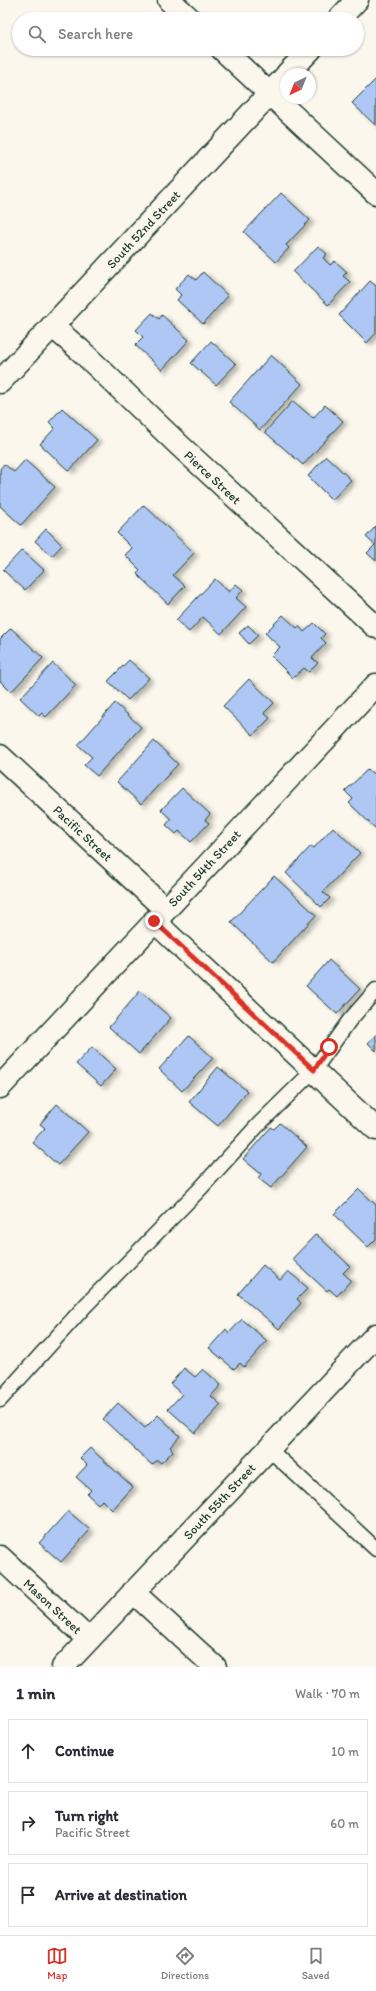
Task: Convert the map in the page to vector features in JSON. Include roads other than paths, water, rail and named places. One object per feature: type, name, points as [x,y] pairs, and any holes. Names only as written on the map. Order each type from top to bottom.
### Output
[{"type":"street","points":[[169,0],[182,12]]},
{"type":"street","points":[[346,12],[357,0]]},
{"type":"street","points":[[229,56],[376,192]]},
{"type":"street","name":"South 52nd Street","points":[[293,68],[305,56]]},
{"type":"street","name":"South 52nd Street","points":[[0,382],[280,82]]},
{"type":"street","name":"Pierce Street","points":[[52,326],[80,350],[179,445],[376,627]]},
{"type":"street","name":"South 54th Street","points":[[0,1087],[376,685]]},
{"type":"street","name":"Pacific Street","points":[[0,756],[314,1070],[376,1129]]},
{"type":"street","name":"South 55th Street","points":[[63,1667],[376,1335]]},
{"type":"street","name":"Mason Street","points":[[0,1557],[88,1639]]},
{"type":"street","points":[[133,1592],[215,1667]]},
{"type":"lane","points":[[0,1400],[86,1306],[199,1190],[259,1124],[314,1070],[349,1021],[376,990]]},
{"type":"lane","points":[[268,1449],[376,1548]]}]
